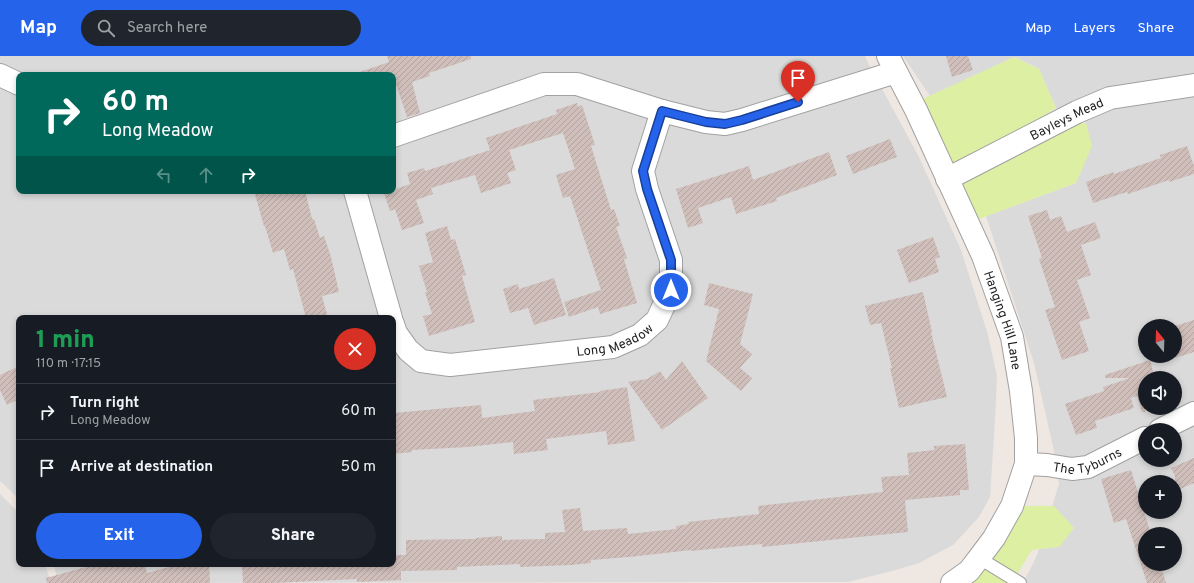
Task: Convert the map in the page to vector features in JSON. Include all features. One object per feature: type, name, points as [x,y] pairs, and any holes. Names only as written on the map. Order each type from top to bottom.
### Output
[{"type":"street","points":[[396,135],[544,84],[577,84],[662,111],[706,122],[725,124],[750,117],[892,64]]},
{"type":"street","name":"Hanging Hill Lane","points":[[892,64],[916,110],[983,256],[1012,338],[1025,430],[1026,464],[1012,506],[1001,527],[980,558],[968,571],[953,583]]},
{"type":"street","points":[[0,75],[16,83]]},
{"type":"street","name":"Bayleys Mead","points":[[947,179],[1077,112],[1110,98],[1194,85]]},
{"type":"street","name":"Long Meadow","points":[[396,333],[408,350],[421,361],[450,365],[613,346],[640,335],[657,320],[671,290],[671,260],[647,189],[643,171],[662,111]]},
{"type":"street","points":[[356,194],[390,315]]},
{"type":"street","points":[[1174,423],[1194,413]]},
{"type":"street","name":"The Tyburns","points":[[1026,464],[1047,465],[1072,469],[1088,467],[1138,442]]},
{"type":"lane","points":[[980,558],[1020,583]]},
{"type":"shaded area","points":[[0,56],[865,56],[919,157],[961,250],[988,335],[997,376],[990,497],[979,517],[953,545],[919,563],[848,582],[58,583],[55,567],[396,567],[396,315],[16,315],[16,496],[0,481]]},
{"type":"shaded area","points":[[903,56],[1194,56],[1194,583],[1022,583],[1037,555],[1059,484],[1054,451],[1034,363],[986,216],[1076,183],[1086,123],[1056,108],[1039,69],[1015,57],[930,96]]},
{"type":"shaded area","points":[[0,494],[16,510],[16,567],[46,567],[51,583],[0,583]]},
{"type":"green space","points":[[1014,57],[1039,69],[1056,108],[1043,116],[1051,126],[1086,123],[1092,146],[1076,183],[968,223],[912,104]]},
{"type":"green space","points":[[1012,506],[1054,506],[1074,528],[1059,547],[1032,550],[1019,571],[1014,583],[970,583]]},
{"type":"building","points":[[387,56],[471,56],[471,59],[429,73],[430,76],[412,82],[420,113],[407,117],[396,84],[396,72],[360,72],[389,62]]},
{"type":"building","points":[[946,56],[968,56],[973,70],[952,77]]},
{"type":"building","points":[[577,103],[578,107],[582,105],[595,145],[591,146],[611,210],[614,209],[620,226],[616,227],[627,258],[624,259],[637,303],[600,314],[598,307],[569,317],[564,302],[601,290],[570,196],[563,198],[556,175],[575,169],[563,133],[509,150],[516,170],[507,173],[511,183],[481,193],[475,175],[431,188],[433,194],[416,200],[424,223],[402,230],[395,209],[390,211],[384,194],[396,194],[396,189],[410,184],[407,173],[424,168],[425,171],[490,150],[486,138],[557,114],[556,110]]},
{"type":"building","points":[[890,139],[897,157],[853,174],[846,156]]},
{"type":"building","points":[[1187,146],[1194,166],[1194,174],[1093,203],[1086,182],[1113,172],[1114,174],[1161,158],[1160,155]]},
{"type":"building","points":[[829,152],[837,175],[776,198],[777,201],[736,214],[731,197],[698,208],[703,223],[688,228],[676,189],[749,166],[753,180]]},
{"type":"building","points":[[255,194],[306,194],[312,219],[314,219],[320,238],[324,236],[331,257],[339,292],[322,296],[327,315],[305,315],[293,269],[290,270],[284,249],[273,253]]},
{"type":"building","points":[[1047,210],[1050,220],[1061,216],[1067,232],[1095,222],[1101,238],[1081,245],[1091,275],[1077,280],[1090,318],[1079,322],[1089,351],[1062,360],[1045,310],[1055,307],[1039,259],[1042,258],[1028,216]]},
{"type":"building","points":[[447,226],[451,240],[455,239],[466,275],[462,276],[475,322],[429,336],[423,316],[432,314],[419,266],[433,262],[425,233]]},
{"type":"building","points":[[933,237],[940,257],[935,259],[939,272],[909,283],[897,250]]},
{"type":"building","points":[[554,278],[566,315],[534,325],[528,308],[510,313],[503,289],[518,284],[519,289]]},
{"type":"building","points":[[709,283],[753,294],[740,344],[752,354],[740,368],[752,378],[741,391],[706,361],[719,309],[704,305]]},
{"type":"building","points":[[923,292],[947,397],[899,408],[890,368],[892,368],[881,323],[870,325],[865,306]]},
{"type":"building","points":[[1194,320],[1194,352],[1182,356],[1182,324]]},
{"type":"building","points":[[682,361],[708,398],[662,430],[628,382],[647,379],[660,371],[666,380]]},
{"type":"building","points":[[1141,363],[1151,363],[1153,371],[1138,371],[1138,399],[1137,396],[1131,398],[1134,408],[1095,421],[1097,428],[1076,435],[1065,404],[1104,391],[1103,387],[1130,378],[1105,378],[1105,375]]},
{"type":"building","points":[[16,367],[16,400],[7,405],[0,390],[0,375]]},
{"type":"building","points":[[627,387],[635,441],[608,445],[606,431],[546,439],[548,450],[514,454],[513,442],[468,447],[412,450],[412,452],[396,454],[396,413],[481,405],[482,418],[535,411],[533,400],[601,392],[600,391]]},
{"type":"building","points":[[965,444],[969,490],[960,490],[960,495],[905,500],[908,532],[762,547],[762,544],[691,550],[591,560],[591,563],[571,565],[520,567],[520,564],[457,567],[457,570],[401,571],[401,580],[357,582],[357,579],[243,583],[242,567],[396,567],[396,555],[406,555],[406,540],[476,539],[502,536],[502,540],[545,539],[545,533],[565,532],[562,510],[580,508],[583,531],[627,528],[628,534],[676,529],[676,526],[689,524],[688,522],[759,514],[758,506],[883,492],[881,477],[909,475],[907,453],[934,450],[934,446]]},
{"type":"building","points":[[1194,458],[1194,483],[1182,488],[1182,475],[1174,475],[1171,468],[1182,467],[1182,463]]},
{"type":"building","points":[[1131,470],[1138,492],[1138,519],[1146,519],[1149,527],[1138,527],[1138,556],[1126,519],[1114,523],[1101,479]]},
{"type":"building","points":[[86,567],[146,567],[147,573],[169,567],[209,567],[210,583],[47,583],[46,578]]},
{"type":"building","points":[[1143,571],[1162,571],[1166,583],[1147,583]]},
{"type":"route","points":[[671,290],[671,260],[647,189],[643,171],[662,111],[706,122],[725,124],[798,102]]}]
